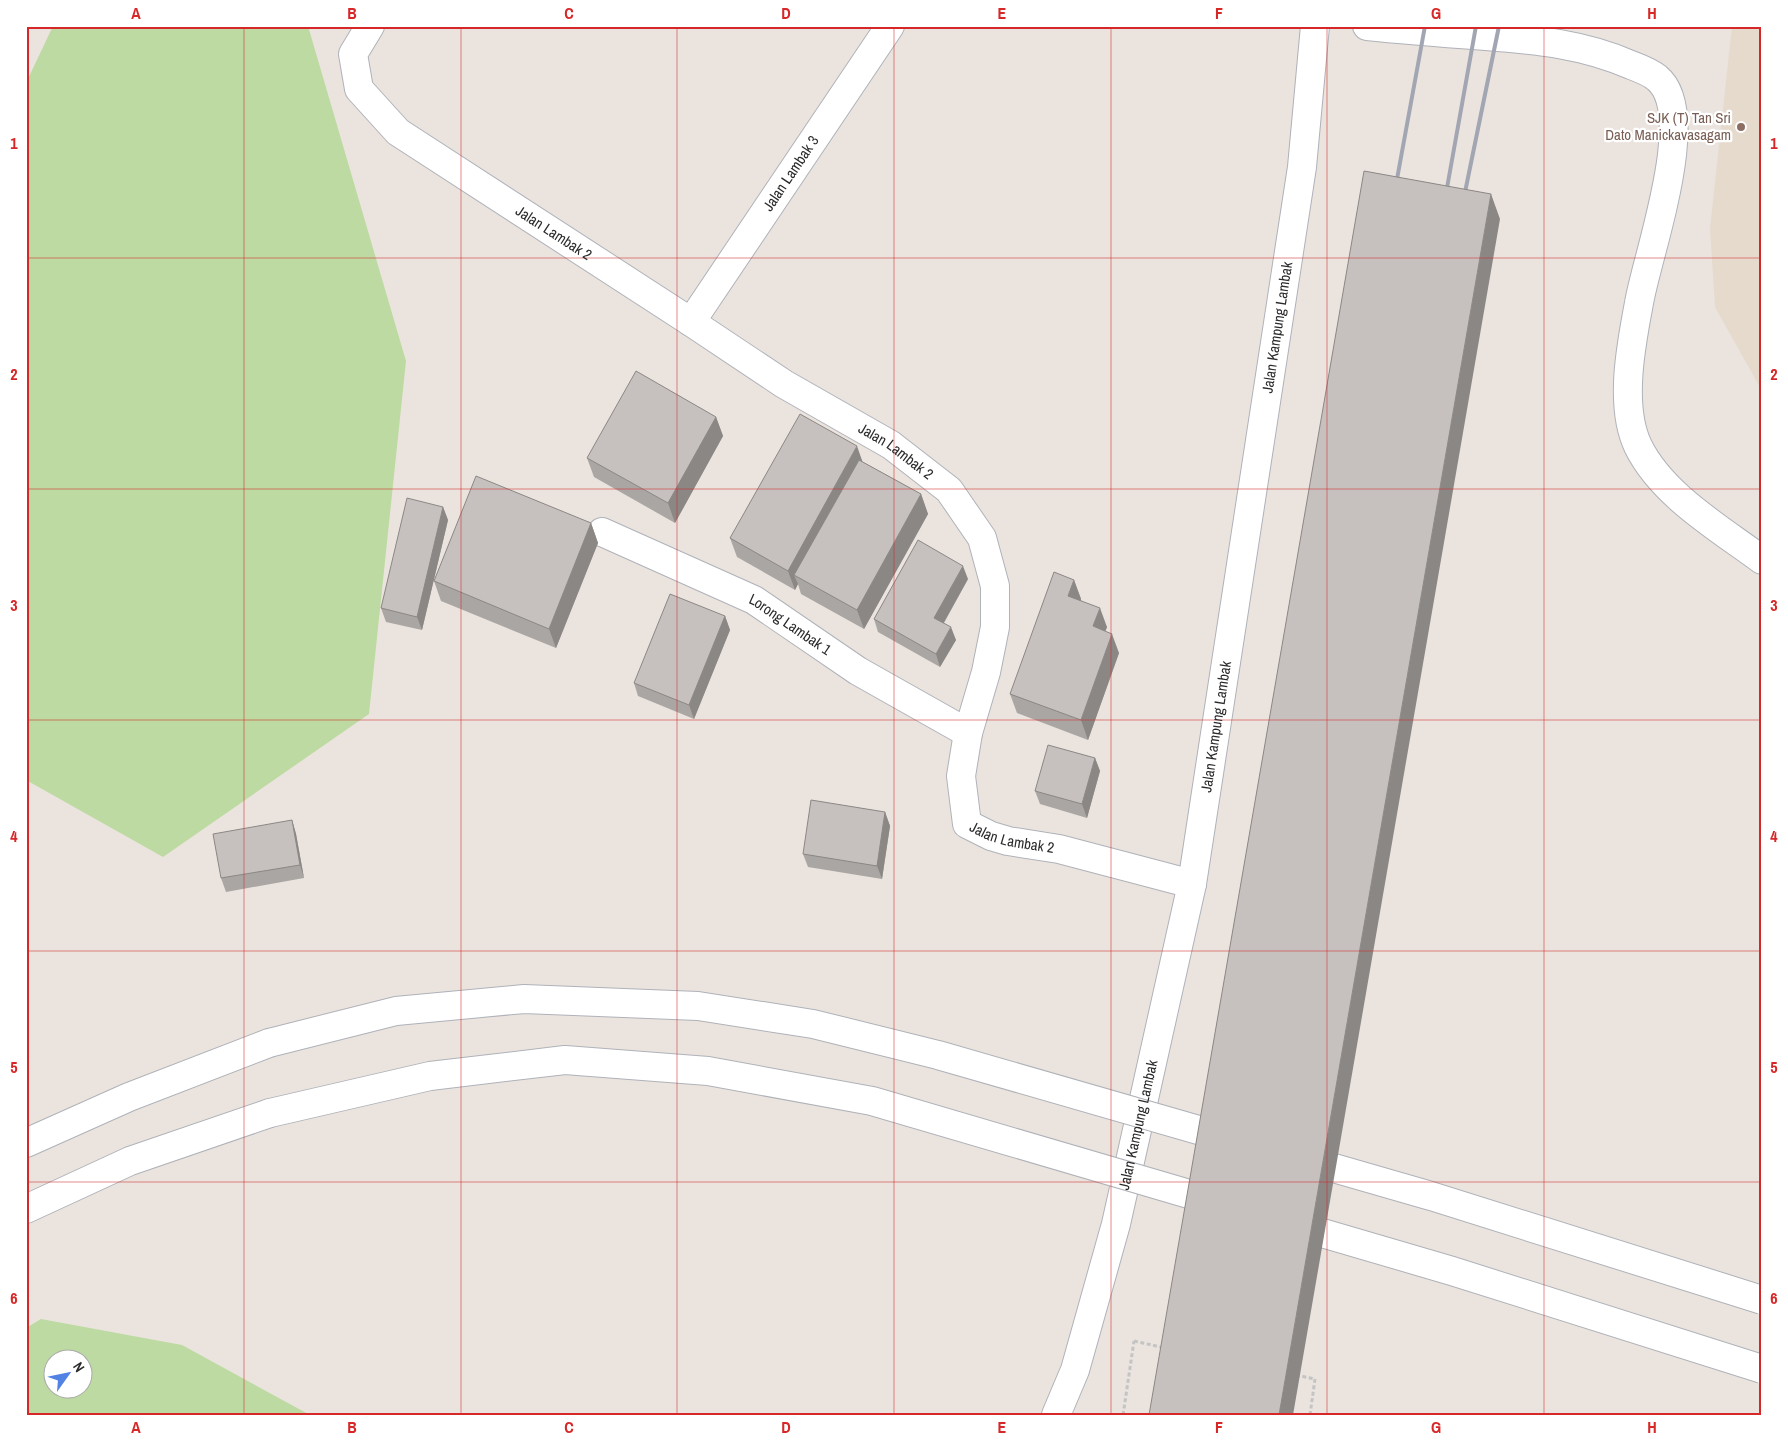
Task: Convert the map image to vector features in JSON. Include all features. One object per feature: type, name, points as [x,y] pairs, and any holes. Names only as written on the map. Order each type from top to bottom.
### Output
[{"type":"street","name":"Jalan Lambak 2","points":[[370,26],[353,54],[359,89],[398,132],[692,322],[784,384],[891,445],[949,490],[982,538],[995,586],[995,627],[986,672],[968,733],[961,776],[967,824],[991,836],[1008,841],[1060,849],[1192,884]]},
{"type":"street","name":"Jalan Lambak 3","points":[[692,322],[890,26]]},
{"type":"street","name":"Jalan Kampung Lambak","points":[[1056,1415],[1075,1370],[1116,1224],[1192,884],[1302,167],[1314,26]]},
{"type":"street","points":[[1367,26],[1559,42],[1609,55],[1658,78],[1671,96],[1674,120],[1672,159],[1637,311],[1628,399],[1630,422],[1638,445],[1665,486],[1762,560]]},
{"type":"street","name":"Lorong Lambak 1","points":[[602,532],[754,600],[858,671],[968,733]]},
{"type":"street","points":[[26,1143],[129,1097],[269,1042],[396,1011],[524,999],[698,1006],[813,1024],[938,1055],[1431,1196],[1762,1300]]},
{"type":"street","points":[[26,1209],[130,1161],[270,1113],[430,1076],[566,1060],[708,1071],[872,1101],[1452,1271],[1762,1369]]},
{"type":"path","points":[[1123,1415],[1134,1342],[1172,1349]]},
{"type":"path","points":[[1287,1373],[1316,1379],[1310,1415]]},
{"type":"shaded area","name":"SJK (T) Tan Sri Dato Manickavasagam","points":[[1732,26],[1762,26],[1762,391],[1715,307],[1710,228]]},
{"type":"green space","points":[[53,26],[308,26],[406,361],[369,714],[163,857],[26,780],[26,83]]},
{"type":"green space","points":[[41,1319],[182,1345],[310,1415],[26,1415],[26,1328]]},
{"type":"building","points":[[1364,171],[1491,194],[1279,1415],[1149,1415]]},
{"type":"building","points":[[636,371],[716,417],[668,503],[587,458]]},
{"type":"building","points":[[800,414],[857,446],[788,571],[730,538]]},
{"type":"building","points":[[859,460],[921,494],[857,610],[794,575]]},
{"type":"building","points":[[476,476],[591,523],[549,629],[434,581]]},
{"type":"building","points":[[407,498],[443,507],[417,617],[381,608]]},
{"type":"building","points":[[918,540],[963,566],[934,618],[951,627],[936,654],[874,619]]},
{"type":"building","points":[[1054,572],[1074,580],[1068,596],[1100,608],[1093,626],[1112,634],[1081,720],[1010,694]]},
{"type":"building","points":[[670,594],[725,616],[689,705],[634,683]]},
{"type":"building","points":[[1048,745],[1095,758],[1082,804],[1035,791]]},
{"type":"building","points":[[811,800],[885,812],[877,866],[803,854]]},
{"type":"building","points":[[292,820],[300,865],[221,878],[213,834]]},
{"type":"railway","points":[[1395,190],[1425,26]]},
{"type":"railway","points":[[1445,199],[1476,26]]},
{"type":"railway","points":[[1463,202],[1499,26]]},
{"type":"place","name":"SJK (T) Tan Sri Dato Manickavasagam","points":[[1741,127]]}]
